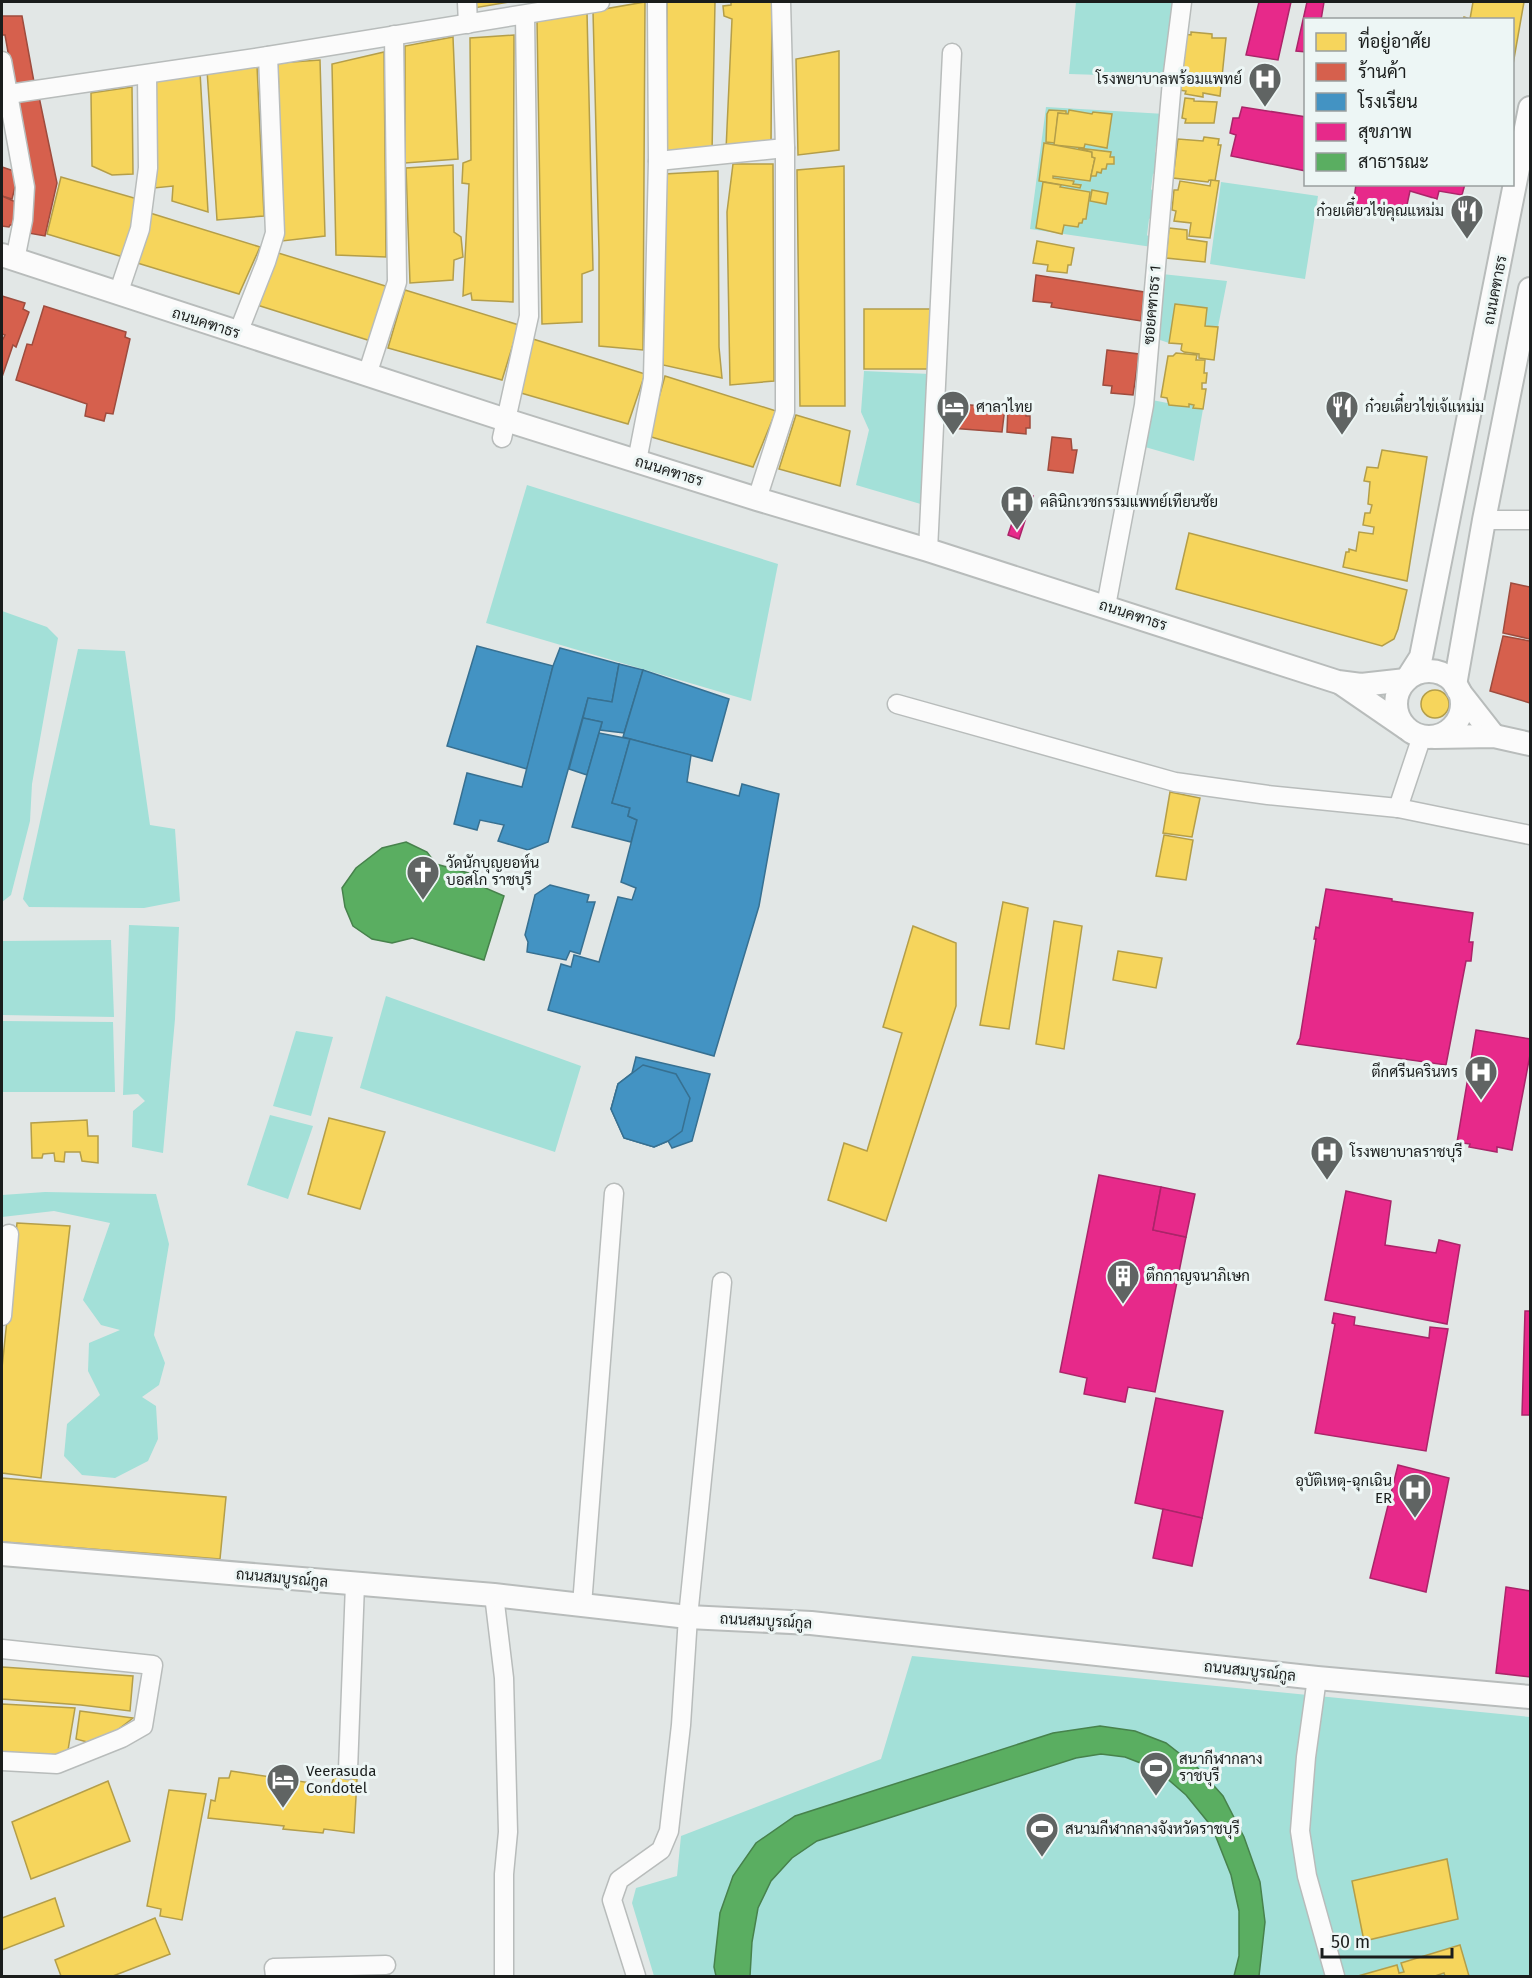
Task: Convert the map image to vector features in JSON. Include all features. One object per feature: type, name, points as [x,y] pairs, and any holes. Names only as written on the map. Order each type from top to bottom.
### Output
[{"type":"street","points":[[467,2],[468,24]]},
{"type":"street","points":[[9,94],[147,75],[600,2]]},
{"type":"street","points":[[637,461],[653,379],[658,161],[657,2]]},
{"type":"street","points":[[757,499],[785,412],[785,148],[781,2]]},
{"type":"street","name":"ซอยคฑาธร 1","points":[[1106,606],[1144,405],[1171,92],[1182,2]]},
{"type":"street","points":[[504,429],[529,316],[525,15]]},
{"type":"street","points":[[367,375],[397,282],[394,35]]},
{"type":"street","points":[[928,550],[952,52]]},
{"type":"street","points":[[238,333],[275,233],[268,56]]},
{"type":"street","points":[[2,61],[25,187],[23,220],[8,257]]},
{"type":"street","points":[[118,294],[140,229],[143,209],[148,168],[147,75]]},
{"type":"street","name":"ถนนคฑาธร","points":[[8,257],[367,375],[504,429],[637,461],[1106,606],[1338,682],[1361,685],[1406,680],[1421,657],[1530,108]]},
{"type":"street","points":[[658,161],[785,148]]},
{"type":"street","points":[[1421,734],[1451,728],[1457,719],[1461,700],[1457,687],[1484,520],[1530,289]]},
{"type":"street","points":[[1484,520],[1530,520]]},
{"type":"street","points":[[1494,736],[1446,676],[1433,671],[1419,672],[1406,680],[1398,692],[1396,706],[1399,719],[1421,734],[1494,736],[1530,744]]},
{"type":"street","name":"ถนนคฑาธร","points":[[1338,682],[1421,734]]},
{"type":"street","points":[[897,704],[1174,782],[1268,795],[1398,808],[1530,835]]},
{"type":"street","points":[[1398,808],[1421,734]]},
{"type":"street","points":[[582,1605],[614,1193]]},
{"type":"street","points":[[2,1316],[9,1234]]},
{"type":"street","points":[[636,1977],[612,1900],[619,1880],[661,1850],[669,1832],[722,1282]]},
{"type":"street","name":"ถนนสมบูรณ์กูล","points":[[2,1554],[494,1595],[688,1617],[811,1623],[1317,1678],[1530,1697]]},
{"type":"street","points":[[348,1770],[355,1584]]},
{"type":"street","points":[[494,1595],[504,1678],[508,1820],[504,1874],[504,1977]]},
{"type":"street","points":[[2,1649],[153,1665],[143,1726],[122,1738],[57,1764],[2,1761]]},
{"type":"street","points":[[1317,1678],[1306,1757],[1300,1831],[1307,1876],[1335,1977]]},
{"type":"street","points":[[275,1977],[274,1968],[386,1965]]},
{"type":"shaded area","points":[[1076,2],[1173,3],[1166,77],[1069,74]]},
{"type":"shaded area","points":[[1046,107],[1165,114],[1162,135],[1157,139],[1155,152],[1159,156],[1151,189],[1154,193],[1154,216],[1149,219],[1147,235],[1152,240],[1152,247],[1030,229]]},
{"type":"shaded area","points":[[1221,182],[1318,196],[1305,279],[1210,264]]},
{"type":"shaded area","points":[[1162,274],[1227,281],[1218,327],[1205,326],[1206,308],[1175,304],[1169,343],[1157,339]]},
{"type":"shaded area","points":[[864,371],[930,374],[924,505],[856,485],[869,430],[861,412]]},
{"type":"shaded area","points":[[1152,400],[1188,407],[1189,404],[1194,405],[1194,408],[1203,409],[1194,461],[1145,447]]},
{"type":"shaded area","points":[[527,485],[778,564],[751,701],[486,623]]},
{"type":"shaded area","points":[[2,611],[47,627],[58,638],[32,784],[30,821],[11,895],[2,902]]},
{"type":"shaded area","points":[[78,649],[125,651],[150,825],[175,829],[180,901],[144,908],[29,907],[23,899]]},
{"type":"shaded area","points":[[129,925],[179,927],[175,1019],[163,1153],[132,1147],[133,1111],[145,1101],[138,1094],[123,1095]]},
{"type":"shaded area","points":[[111,940],[114,1017],[2,1015],[2,941]]},
{"type":"shaded area","points":[[386,996],[581,1066],[555,1152],[360,1088]]},
{"type":"shaded area","points":[[2,1021],[113,1022],[115,1092],[2,1092]]},
{"type":"shaded area","points":[[296,1031],[333,1037],[311,1116],[273,1106]]},
{"type":"shaded area","points":[[270,1115],[313,1126],[288,1199],[247,1185]]},
{"type":"shaded area","points":[[45,1192],[156,1194],[169,1244],[154,1335],[165,1363],[159,1385],[142,1397],[156,1406],[158,1439],[148,1461],[115,1478],[82,1475],[64,1456],[67,1424],[100,1395],[88,1371],[89,1343],[120,1330],[101,1325],[83,1300],[110,1223],[54,1211],[2,1217],[2,1195]]},
{"type":"shaded area","name":"สนากีฬากลาง ราชบุรี","points":[[912,1656],[1530,1717],[1530,1976],[654,1976],[632,1903],[636,1888],[677,1876],[681,1836],[881,1759]]},
{"type":"building: ที่อยู่อาศัย","points":[[473,2],[509,2],[474,8]]},
{"type":"building: ที่อยู่อาศัย","points":[[645,2],[643,350],[599,346],[593,11]]},
{"type":"building: ที่อยู่อาศัย","points":[[667,2],[715,2],[712,153],[666,157]]},
{"type":"building: ที่อยู่อาศัย","points":[[731,2],[772,2],[771,147],[726,150],[732,19],[724,16],[723,6],[731,5]]},
{"type":"building: ที่อยู่อาศัย","points":[[1473,2],[1524,2],[1514,59],[1514,18],[1470,18]]},
{"type":"building: ที่อยู่อาศัย","points":[[587,12],[593,270],[582,274],[582,322],[542,324],[537,20]]},
{"type":"building: ที่อยู่อาศัย","points":[[1191,32],[1212,34],[1212,38],[1226,38],[1220,96],[1203,93],[1203,97],[1185,94],[1186,91],[1179,90],[1184,34],[1191,35]]},
{"type":"building: ที่อยู่อาศัย","points":[[514,35],[513,302],[472,300],[471,293],[463,296],[469,184],[462,183],[463,163],[471,160],[470,38]]},
{"type":"building: ที่อยู่อาศัย","points":[[453,37],[458,159],[405,163],[405,46]]},
{"type":"building: ที่อยู่อาศัย","points":[[839,51],[839,150],[798,155],[796,59]]},
{"type":"building: ที่อยู่อาศัย","points":[[384,52],[386,257],[336,255],[332,64]]},
{"type":"building: ที่อยู่อาศัย","points":[[320,60],[325,236],[282,241],[278,63]]},
{"type":"building: ที่อยู่อาศัย","points":[[257,66],[264,216],[217,220],[207,70]]},
{"type":"building: ที่อยู่อาศัย","points":[[200,72],[208,212],[172,201],[173,186],[154,188],[154,80]]},
{"type":"building: ที่อยู่อาศัย","points":[[132,87],[133,174],[112,175],[92,166],[91,93]]},
{"type":"building: ที่อยู่อาศัย","points":[[1185,98],[1194,99],[1194,101],[1217,102],[1214,123],[1185,123],[1186,119],[1182,118]]},
{"type":"building: ที่อยู่อาศัย","points":[[1049,110],[1066,111],[1066,114],[1058,113],[1055,143],[1046,142]]},
{"type":"building: ที่อยู่อาศัย","points":[[1069,110],[1092,114],[1093,112],[1112,114],[1107,148],[1085,144],[1084,148],[1054,145],[1058,113],[1068,114]]},
{"type":"building: ที่อยู่อาศัย","points":[[1204,137],[1219,139],[1218,145],[1221,145],[1215,181],[1173,178],[1178,139],[1203,141]]},
{"type":"building: ที่อยู่อาศัย","points":[[1044,143],[1092,152],[1092,157],[1095,158],[1090,181],[1053,176],[1053,178],[1074,181],[1073,184],[1081,185],[1080,188],[1039,181]]},
{"type":"building: ที่อยู่อาศัย","points":[[1078,148],[1111,152],[1110,157],[1114,157],[1114,164],[1107,164],[1106,169],[1102,169],[1101,173],[1097,172],[1096,176],[1091,176],[1095,158],[1092,157],[1092,152]]},
{"type":"building: ที่อยู่อาศัย","points":[[733,164],[773,164],[774,381],[730,385],[727,212]]},
{"type":"building: ที่อยู่อาศัย","points":[[453,165],[454,232],[461,237],[463,257],[454,260],[453,280],[410,283],[406,168]]},
{"type":"building: ที่อยู่อาศัย","points":[[844,166],[845,406],[800,406],[797,170]]},
{"type":"building: ที่อยู่อาศัย","points":[[718,171],[719,347],[722,378],[663,365],[664,174]]},
{"type":"building: ที่อยู่อาศัย","points":[[61,177],[141,200],[123,257],[47,234]]},
{"type":"building: ที่อยู่อาศัย","points":[[1211,180],[1219,181],[1210,238],[1189,236],[1191,223],[1174,221],[1176,211],[1172,210],[1174,190],[1178,190],[1180,181],[1210,186]]},
{"type":"building: ที่อยู่อาศัย","points":[[1043,182],[1090,192],[1086,219],[1079,223],[1078,227],[1064,225],[1062,234],[1036,228]]},
{"type":"building: ที่อยู่อาศัย","points":[[1092,190],[1108,193],[1106,204],[1090,201]]},
{"type":"building: ที่อยู่อาศัย","points":[[150,213],[260,247],[239,294],[134,262]]},
{"type":"building: ที่อยู่อาศัย","points":[[1169,228],[1187,230],[1187,239],[1207,242],[1205,262],[1166,258]]},
{"type":"building: ที่อยู่อาศัย","points":[[1037,241],[1074,248],[1067,273],[1047,271],[1048,265],[1033,263]]},
{"type":"building: ที่อยู่อาศัย","points":[[275,252],[392,288],[374,342],[257,305]]},
{"type":"building: ที่อยู่อาศัย","points":[[405,290],[519,325],[502,380],[388,348]]},
{"type":"building: ที่อยู่อาศัย","points":[[1175,304],[1207,308],[1205,326],[1218,327],[1214,360],[1199,358],[1199,354],[1184,352],[1181,350],[1182,344],[1169,343]]},
{"type":"building: ที่อยู่อาศัย","points":[[864,309],[932,309],[929,369],[864,369]]},
{"type":"building: ที่อยู่อาศัย","points":[[533,339],[645,374],[628,424],[514,391]]},
{"type":"building: ที่อยู่อาศัย","points":[[1176,353],[1197,355],[1196,360],[1205,360],[1204,373],[1207,373],[1206,383],[1202,383],[1202,389],[1206,389],[1203,409],[1193,408],[1194,405],[1189,404],[1189,407],[1169,405],[1167,398],[1161,397],[1168,356]]},
{"type":"building: ที่อยู่อาศัย","points":[[665,376],[776,411],[753,467],[648,436]]},
{"type":"building: ที่อยู่อาศัย","points":[[796,415],[850,431],[840,486],[779,469]]},
{"type":"building: ที่อยู่อาศัย","points":[[1382,450],[1427,457],[1407,581],[1343,567],[1346,552],[1349,552],[1349,549],[1356,551],[1359,532],[1373,534],[1374,527],[1363,525],[1365,513],[1370,513],[1372,505],[1368,504],[1370,482],[1364,481],[1367,467],[1378,468]]},
{"type":"building: ที่อยู่อาศัย","points":[[1189,533],[1407,590],[1394,639],[1382,646],[1176,589]]},
{"type":"building: ที่อยู่อาศัย","points":[[1435,690],[1445,694],[1449,704],[1445,714],[1435,718],[1425,714],[1421,704],[1425,694]]},
{"type":"building: ที่อยู่อาศัย","points":[[1170,792],[1200,798],[1192,837],[1163,833]]},
{"type":"building: ที่อยู่อาศัย","points":[[1164,835],[1193,840],[1186,880],[1156,876]]},
{"type":"building: ที่อยู่อาศัย","points":[[1003,902],[1028,908],[1009,1029],[980,1025]]},
{"type":"building: ที่อยู่อาศัย","points":[[1054,921],[1082,926],[1064,1049],[1036,1044]]},
{"type":"building: ที่อยู่อาศัย","points":[[913,926],[956,943],[956,1006],[886,1221],[828,1200],[844,1143],[867,1151],[902,1033],[883,1027]]},
{"type":"building: ที่อยู่อาศัย","points":[[1118,951],[1162,958],[1156,988],[1113,980]]},
{"type":"building: ที่อยู่อาศัย","points":[[329,1118],[385,1132],[360,1209],[308,1194]]},
{"type":"building: ที่อยู่อาศัย","points":[[87,1120],[88,1136],[98,1136],[98,1163],[82,1161],[80,1152],[65,1152],[64,1162],[55,1161],[54,1153],[43,1154],[42,1158],[32,1158],[31,1123]]},
{"type":"building: ที่อยู่อาศัย","points":[[17,1223],[70,1226],[41,1478],[2,1473],[2,1368]]},
{"type":"building: ที่อยู่อาศัย","points":[[2,1478],[226,1497],[220,1559],[2,1542]]},
{"type":"building: ที่อยู่อาศัย","points":[[2,1667],[133,1676],[130,1711],[2,1699]]},
{"type":"building: ที่อยู่อาศัย","points":[[2,1704],[75,1708],[67,1756],[2,1752]]},
{"type":"building: ที่อยู่อาศัย","points":[[80,1711],[133,1718],[98,1745],[76,1739]]},
{"type":"building: ที่อยู่อาศัย","name":"Veerasuda Condotel","points":[[231,1771],[331,1786],[334,1777],[357,1779],[354,1833],[324,1829],[323,1833],[283,1829],[284,1826],[208,1818],[211,1800],[215,1801],[219,1778],[229,1778]]},
{"type":"building: ที่อยู่อาศัย","points":[[108,1781],[130,1841],[31,1879],[12,1822]]},
{"type":"building: ที่อยู่อาศัย","points":[[169,1790],[206,1794],[182,1920],[160,1916],[161,1909],[147,1906]]},
{"type":"building: ที่อยู่อาศัย","points":[[1447,1859],[1458,1919],[1364,1941],[1352,1881]]},
{"type":"building: ที่อยู่อาศัย","points":[[55,1898],[64,1926],[2,1950],[2,1918]]},
{"type":"building: ที่อยู่อาศัย","points":[[155,1918],[170,1954],[113,1976],[61,1976],[55,1960]]},
{"type":"building: ที่อยู่อาศัย","points":[[1460,1945],[1469,1976],[1445,1976],[1444,1973],[1435,1976],[1358,1976],[1397,1965],[1399,1973],[1404,1972],[1401,1963]]},
{"type":"building: ร้านค้า","points":[[2,16],[22,16],[34,82],[14,86],[5,35],[2,35]]},
{"type":"building: ร้านค้า","points":[[38,92],[57,183],[45,236],[28,233],[31,188],[34,189],[14,98]]},
{"type":"building: ร้านค้า","points":[[2,167],[17,172],[12,199],[2,196]]},
{"type":"building: ร้านค้า","points":[[2,196],[18,203],[18,225],[2,226]]},
{"type":"building: ร้านค้า","points":[[1036,275],[1144,292],[1141,321],[1051,307],[1052,303],[1033,301]]},
{"type":"building: ร้านค้า","points":[[2,296],[25,303],[23,309],[29,312],[16,347],[13,345],[2,377],[2,338],[5,335],[2,334]]},
{"type":"building: ร้านค้า","points":[[44,306],[126,332],[125,337],[130,339],[113,414],[106,413],[104,421],[85,416],[87,404],[16,380],[27,344],[32,345]]},
{"type":"building: ร้านค้า","points":[[1107,350],[1139,354],[1133,395],[1111,393],[1112,386],[1103,385]]},
{"type":"building: ร้านค้า","points":[[952,404],[1005,407],[1002,432],[950,428]]},
{"type":"building: ร้านค้า","points":[[1008,406],[1026,406],[1026,416],[1030,416],[1030,428],[1026,428],[1026,434],[1007,432]]},
{"type":"building: ร้านค้า","points":[[1052,437],[1071,439],[1072,450],[1077,450],[1073,473],[1048,470]]},
{"type":"building: ร้านค้า","points":[[1511,583],[1530,587],[1530,639],[1503,633]]},
{"type":"building: ร้านค้า","points":[[1503,636],[1530,641],[1530,703],[1490,691]]},
{"type":"building: โรงเรียน","points":[[477,646],[553,666],[527,769],[447,746]]},
{"type":"building: โรงเรียน","points":[[560,648],[619,664],[612,702],[588,698],[548,842],[528,850],[498,841],[504,825],[480,820],[477,830],[454,824],[467,773],[522,787],[553,666]]},
{"type":"building: โรงเรียน","points":[[619,664],[643,670],[624,733],[600,730],[602,722],[583,718],[588,698],[612,702]]},
{"type":"building: โรงเรียน","points":[[643,670],[729,699],[712,761],[623,737]]},
{"type":"building: โรงเรียน","points":[[583,718],[602,722],[587,775],[569,769]]},
{"type":"building: โรงเรียน","points":[[599,733],[630,739],[612,803],[630,808],[628,816],[637,820],[631,842],[572,827]]},
{"type":"building: โรงเรียน","points":[[630,739],[691,755],[687,782],[739,796],[742,784],[779,794],[759,906],[714,1056],[548,1010],[561,964],[571,967],[574,955],[599,962],[618,897],[632,900],[636,888],[621,882],[637,820],[628,816],[630,808],[612,803]]},
{"type":"building: โรงเรียน","points":[[550,885],[589,895],[587,902],[595,902],[580,954],[570,951],[566,960],[527,952],[528,942],[525,935],[535,895]]},
{"type":"building: โรงเรียน","points":[[636,1057],[710,1074],[692,1141],[672,1148],[668,1141],[654,1147],[624,1138],[611,1109],[618,1084],[632,1073]]},
{"type":"building: โรงเรียน","points":[[643,1065],[676,1074],[690,1098],[682,1131],[654,1147],[624,1138],[611,1109],[618,1084]]},
{"type":"building: สุขภาพ","points":[[1259,2],[1291,2],[1278,60],[1246,55]]},
{"type":"building: สุขภาพ","points":[[1307,2],[1324,2],[1321,18],[1304,18],[1304,52],[1296,51]]},
{"type":"building: สุขภาพ","name":"โรงพยาบาลพร้อมแพทย์","points":[[1242,107],[1304,117],[1304,171],[1231,156],[1236,135],[1230,133],[1233,118],[1239,118]]},
{"type":"building: สุขภาพ","points":[[1356,186],[1464,186],[1462,195],[1439,191],[1437,199],[1410,191],[1405,214],[1377,212],[1376,215],[1366,213],[1367,209],[1353,207]]},
{"type":"building: สุขภาพ","points":[[1022,493],[1033,496],[1019,539],[1008,535]]},
{"type":"building: สุขภาพ","points":[[1326,889],[1473,913],[1469,942],[1473,942],[1471,961],[1466,961],[1446,1065],[1297,1044],[1300,1038],[1316,927],[1319,928]]},
{"type":"building: สุขภาพ","points":[[1476,1030],[1530,1039],[1530,1055],[1512,1150],[1497,1147],[1497,1152],[1469,1147],[1470,1144],[1457,1142]]},
{"type":"building: สุขภาพ","name":"ตึกกาญจนาภิเษก","points":[[1099,1175],[1161,1187],[1153,1230],[1186,1237],[1155,1392],[1128,1387],[1125,1402],[1084,1394],[1087,1378],[1060,1372]]},
{"type":"building: สุขภาพ","points":[[1161,1187],[1195,1194],[1186,1237],[1153,1230]]},
{"type":"building: สุขภาพ","points":[[1346,1191],[1391,1201],[1385,1245],[1436,1253],[1439,1240],[1460,1245],[1447,1324],[1325,1300]]},
{"type":"building: สุขภาพ","points":[[1525,1311],[1530,1311],[1530,1415],[1522,1415]]},
{"type":"building: สุขภาพ","points":[[1334,1313],[1355,1317],[1354,1325],[1429,1338],[1430,1327],[1448,1329],[1426,1451],[1315,1433],[1335,1324],[1332,1323]]},
{"type":"building: สุขภาพ","points":[[1156,1398],[1223,1411],[1202,1518],[1135,1503]]},
{"type":"building: สุขภาพ","points":[[1398,1465],[1449,1478],[1426,1592],[1370,1578]]},
{"type":"building: สุขภาพ","points":[[1163,1509],[1202,1518],[1192,1566],[1153,1558]]},
{"type":"building: สุขภาพ","points":[[1506,1587],[1530,1591],[1530,1677],[1496,1673]]},
{"type":"building: สาธารณะ","name":"วัดนักบุญยอห์น บอสโก ราชบุรี","points":[[406,842],[427,852],[436,864],[472,874],[483,887],[504,896],[484,960],[412,938],[392,943],[372,939],[353,926],[345,907],[342,888],[356,868],[382,848]]},
{"type":"building: สาธารณะ","points":[[1100,1726],[1135,1731],[1166,1743],[1198,1768],[1223,1796],[1244,1837],[1260,1882],[1265,1922],[1259,1976],[1234,1976],[1239,1956],[1239,1911],[1231,1875],[1212,1827],[1186,1795],[1156,1769],[1125,1757],[1101,1754],[1076,1758],[817,1841],[792,1858],[771,1881],[758,1908],[752,1942],[750,1976],[716,1976],[714,1967],[720,1913],[733,1876],[756,1843],[795,1816],[1053,1733]]},
{"type":"place","name":"โรงพยาบาลพร้อมแพทย์","points":[[1265,108]]},
{"type":"place","name":"ก๋วยเตี๋ยวไข่คุณแหม่ม","points":[[1467,240]]},
{"type":"place","name":"ศาลาไทย","points":[[953,436]]},
{"type":"place","name":"ก๋วยเตี๋ยวไข่เจ้แหม่ม","points":[[1342,436]]},
{"type":"place","name":"คลินิกเวชกรรมแพทย์เทียนชัย","points":[[1017,531]]},
{"type":"place","name":"วัดนักบุญยอห์น บอสโก ราชบุรี","points":[[423,901]]},
{"type":"place","name":"ตึกศรีนครินทร","points":[[1481,1101]]},
{"type":"place","name":"โรงพยาบาลราชบุรี","points":[[1327,1181]]},
{"type":"place","name":"ตึกกาญจนาภิเษก","points":[[1123,1305]]},
{"type":"place","name":"อุบัติเหตุ-ฉุกเฉิน ER","points":[[1415,1519]]},
{"type":"place","name":"สนากีฬากลาง ราชบุรี","points":[[1156,1797]]},
{"type":"place","name":"Veerasuda Condotel","points":[[283,1809]]},
{"type":"place","name":"สนามกีฬากลางจังหวัดราชบุรี","points":[[1042,1858]]}]
